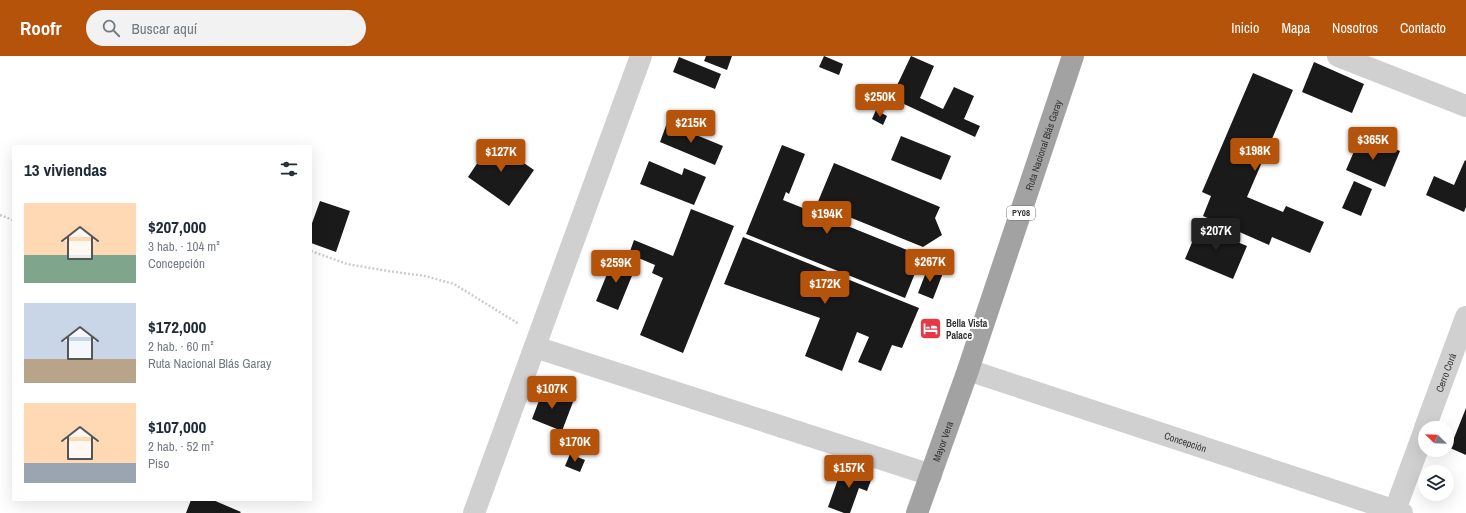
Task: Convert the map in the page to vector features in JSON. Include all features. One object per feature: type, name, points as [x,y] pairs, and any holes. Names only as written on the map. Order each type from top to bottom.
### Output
[{"type":"highway","name":"Ruta Nacional Blás Garay","points":[[968,370],[1073,56]]},
{"type":"highway","name":"Mayor Vera","points":[[917,513],[968,370]]},
{"type":"street","points":[[474,513],[641,56]]},
{"type":"street","points":[[1338,56],[1466,106]]},
{"type":"street","name":"Cerro Corá","points":[[1428,421],[1466,317]]},
{"type":"street","points":[[537,341],[931,475]]},
{"type":"street","name":"Concepción","points":[[968,370],[1397,512]]},
{"type":"street","name":"Cerro Corá","points":[[1397,512],[1418,450]]},
{"type":"path","points":[[0,215],[12,220]]},
{"type":"path","points":[[312,251],[347,264],[425,276],[454,284],[537,341]]},
{"type":"building","points":[[706,56],[732,56],[727,70],[704,61]]},
{"type":"building","points":[[824,56],[843,64],[839,75],[819,67]]},
{"type":"building","points":[[911,56],[934,66],[920,98],[943,109],[954,87],[974,96],[964,119],[980,126],[975,137],[891,98]]},
{"type":"building","points":[[679,57],[721,74],[715,89],[673,72]]},
{"type":"building","points":[[1314,62],[1364,84],[1352,113],[1302,92]]},
{"type":"building","points":[[1253,73],[1293,90],[1247,197],[1283,212],[1286,206],[1324,222],[1310,253],[1272,237],[1269,245],[1203,216],[1211,196],[1202,192]]},
{"type":"building","points":[[876,110],[887,116],[883,125],[872,119]]},
{"type":"building","points":[[667,123],[723,146],[715,165],[660,142]]},
{"type":"building","points":[[1361,135],[1400,151],[1385,187],[1346,170]]},
{"type":"building","points":[[901,136],[951,156],[941,180],[891,160]]},
{"type":"building","points":[[492,141],[534,170],[509,206],[468,177]]},
{"type":"building","points":[[782,145],[805,154],[789,194],[786,192],[783,200],[922,256],[905,298],[746,234]]},
{"type":"building","points":[[1465,160],[1466,207],[1464,212],[1426,195],[1434,176],[1454,185]]},
{"type":"building","points":[[649,161],[682,175],[684,168],[706,177],[694,205],[640,184]]},
{"type":"building","points":[[834,163],[940,207],[935,218],[942,235],[923,247],[817,204]]},
{"type":"building","points":[[1354,181],[1372,189],[1361,216],[1342,208]]},
{"type":"building","points":[[320,201],[350,211],[336,252],[312,243],[312,223]]},
{"type":"building","points":[[691,209],[734,226],[683,353],[640,335],[663,278],[652,273],[655,265],[629,254],[634,240],[673,256]]},
{"type":"building","points":[[1199,226],[1247,246],[1233,279],[1185,259]]},
{"type":"building","points":[[743,237],[919,308],[902,348],[892,345],[881,371],[858,362],[869,337],[857,332],[842,371],[805,356],[820,318],[724,284]]},
{"type":"building","points":[[614,257],[636,266],[618,310],[596,301]]},
{"type":"building","points":[[928,267],[943,273],[933,299],[918,293]]},
{"type":"building","points":[[543,390],[573,402],[562,431],[532,419]]},
{"type":"building","points":[[1466,408],[1466,455],[1454,450],[1454,438]]},
{"type":"building","points":[[570,454],[585,460],[580,472],[565,466]]},
{"type":"building","points":[[843,465],[873,475],[867,491],[859,488],[850,513],[844,513],[828,507]]},
{"type":"building","points":[[191,501],[215,501],[241,512],[240,513],[186,513]]},
{"type":"place","name":"Bella Vista Palace","points":[[931,329]]}]
